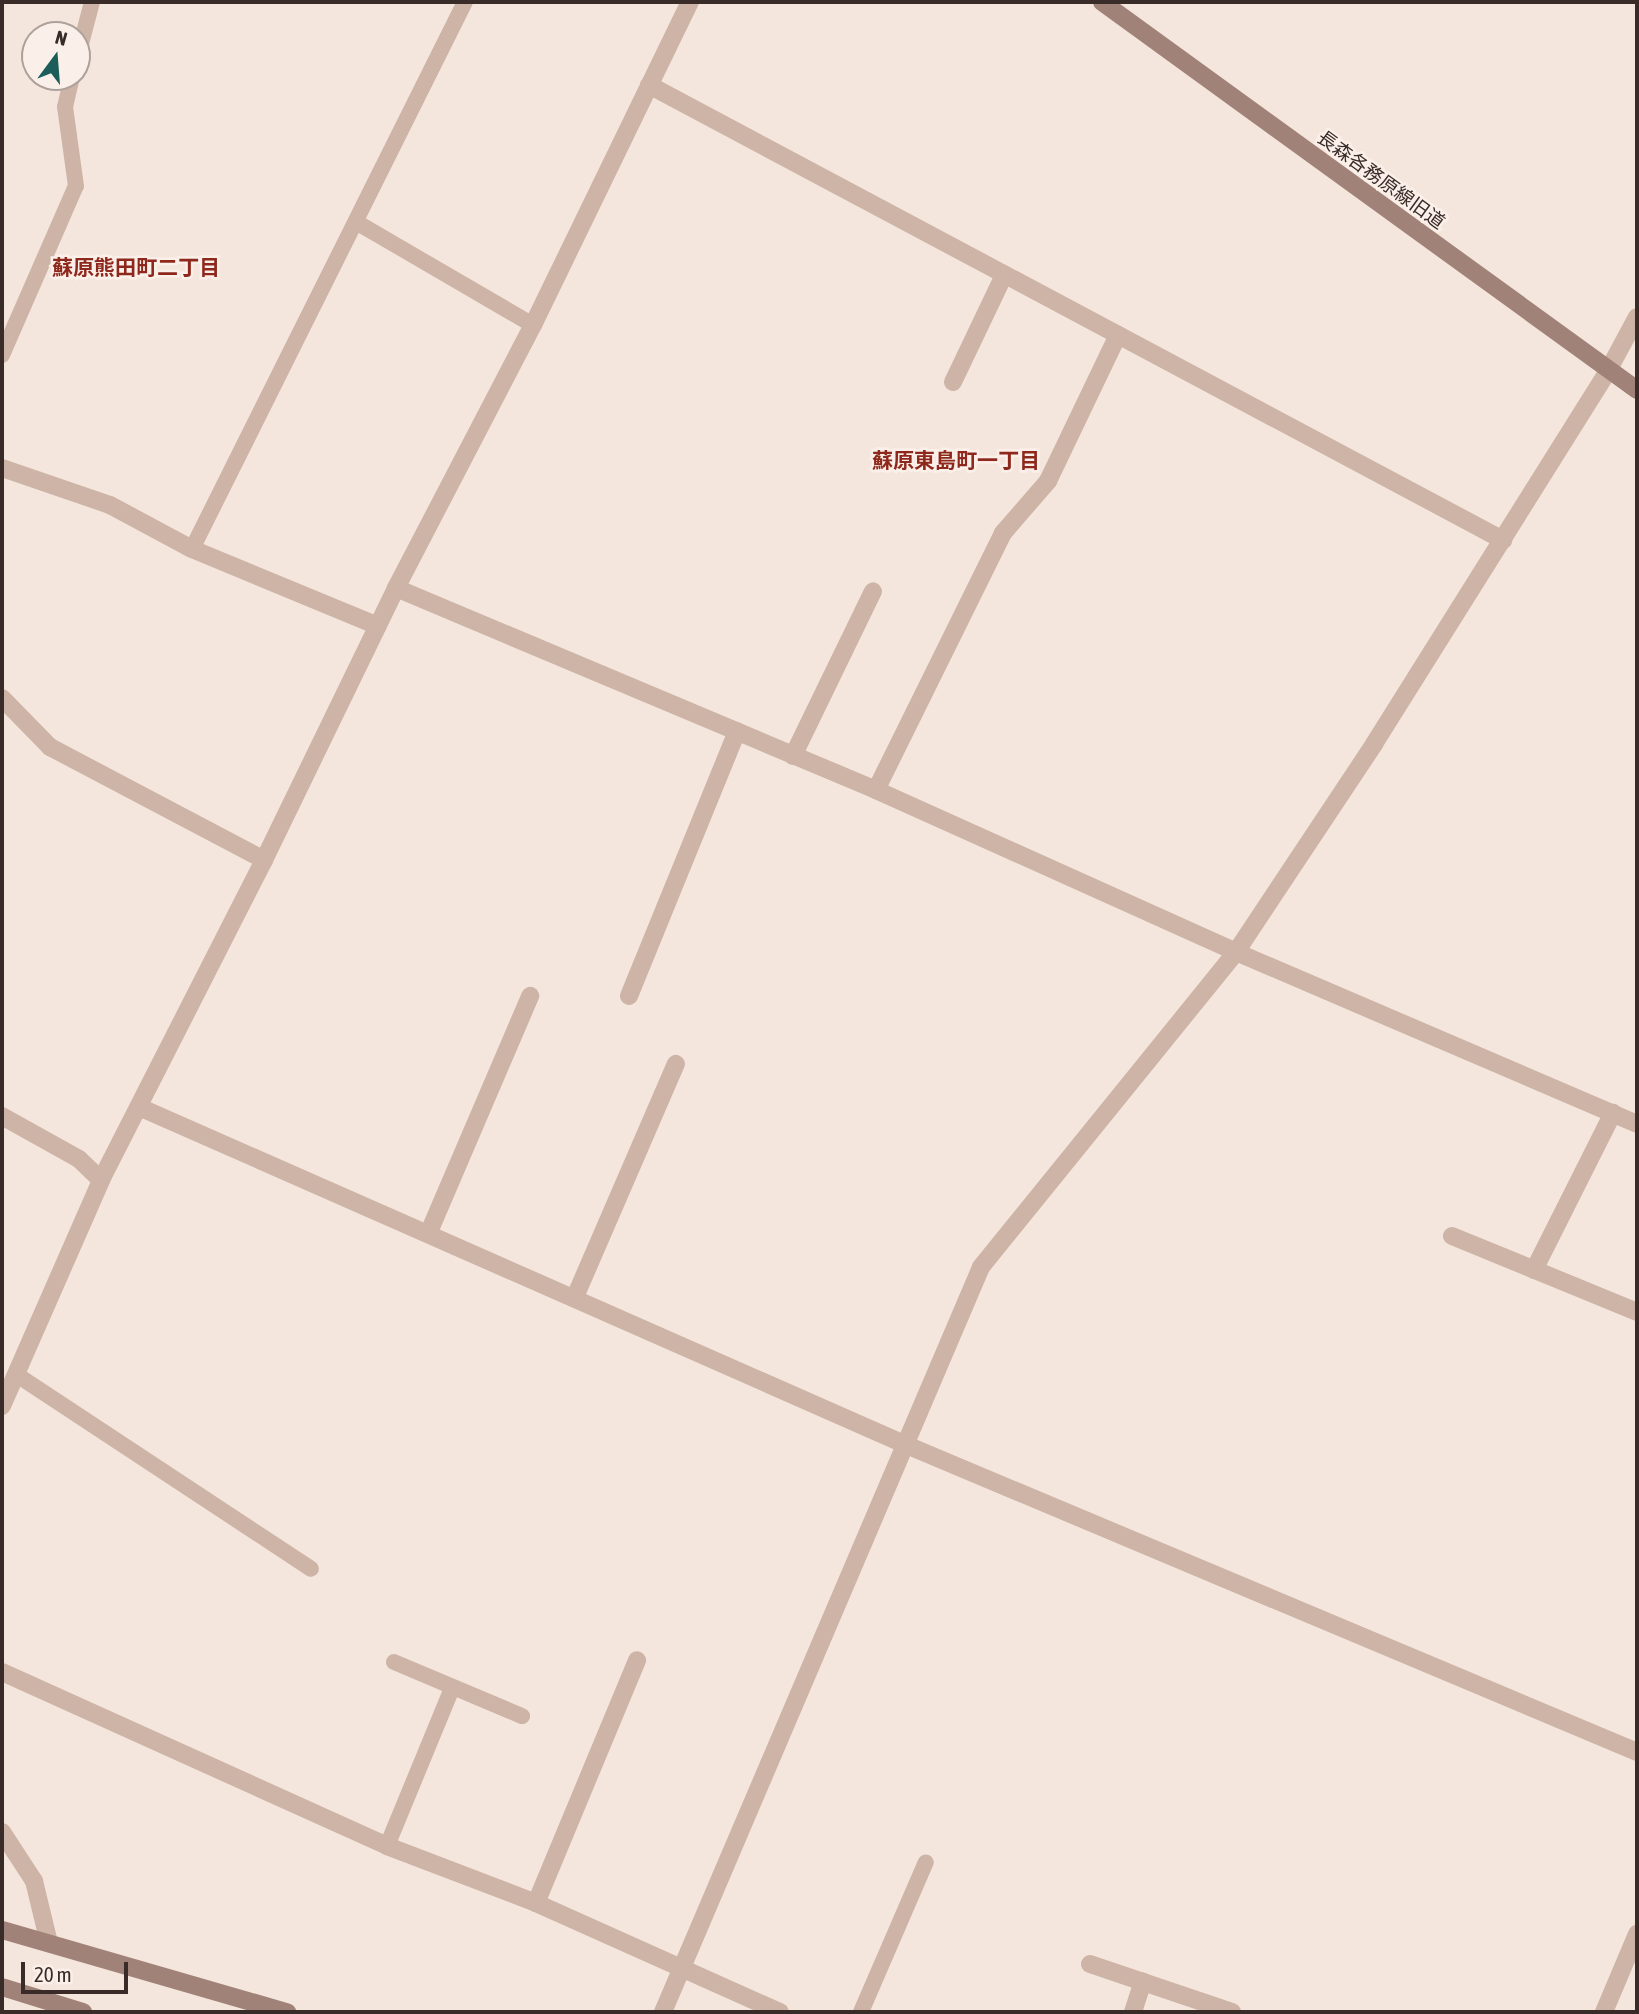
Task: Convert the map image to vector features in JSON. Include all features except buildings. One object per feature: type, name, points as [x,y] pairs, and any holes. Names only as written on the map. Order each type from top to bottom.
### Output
[{"type":"street","points":[[2,1406],[101,1180],[264,860],[396,588],[533,325],[690,2]]},
{"type":"street","name":"長森各務原線旧道","points":[[1102,2],[1637,390]]},
{"type":"street","points":[[649,85],[1503,540]]},
{"type":"street","points":[[953,382],[1004,275]]},
{"type":"street","points":[[663,2012],[981,1267],[1236,952],[1374,744],[1503,540],[1609,369],[1637,317]]},
{"type":"street","points":[[876,790],[1003,533],[1048,481],[1118,335]]},
{"type":"street","points":[[2,468],[110,506],[192,549],[378,626]]},
{"type":"street","points":[[396,588],[876,790],[1236,952],[1637,1124]]},
{"type":"street","points":[[793,756],[873,591]]},
{"type":"street","points":[[2,698],[50,747],[264,860]]},
{"type":"street","points":[[629,996],[737,731]]},
{"type":"street","points":[[429,1232],[530,996]]},
{"type":"street","points":[[575,1297],[676,1064]]},
{"type":"street","points":[[139,1107],[429,1232],[904,1444],[1637,1752]]},
{"type":"street","points":[[1534,1270],[1613,1113]]},
{"type":"street","points":[[2,1116],[79,1159],[101,1180]]},
{"type":"street","points":[[1452,1236],[1637,1312]]},
{"type":"street","points":[[536,1903],[637,1660]]},
{"type":"street","points":[[2,1672],[387,1846],[536,1903],[680,1970],[779,2012]]},
{"type":"street","points":[[2,1832],[34,1881],[49,1943]]},
{"type":"street","points":[[2,1930],[287,2012]]},
{"type":"street","points":[[1604,2012],[1637,1934]]},
{"type":"street","points":[[1090,1964],[1232,2012]]},
{"type":"street","points":[[1133,2012],[1143,1982]]},
{"type":"street","points":[[2,1987],[83,2012]]},
{"type":"lane","points":[[87,21],[92,2]]},
{"type":"lane","points":[[192,549],[465,2]]},
{"type":"lane","points":[[2,355],[76,186],[65,107],[69,91]]},
{"type":"lane","points":[[356,222],[533,325]]},
{"type":"lane","points":[[17,1375],[311,1569]]},
{"type":"lane","points":[[394,1662],[522,1716]]},
{"type":"lane","points":[[387,1846],[452,1688]]},
{"type":"lane","points":[[861,2012],[926,1862]]},
{"type":"district","name":"蘇原熊田町二丁目","points":[[136,267]]},
{"type":"district","name":"蘇原東島町一丁目","points":[[956,460]]}]
